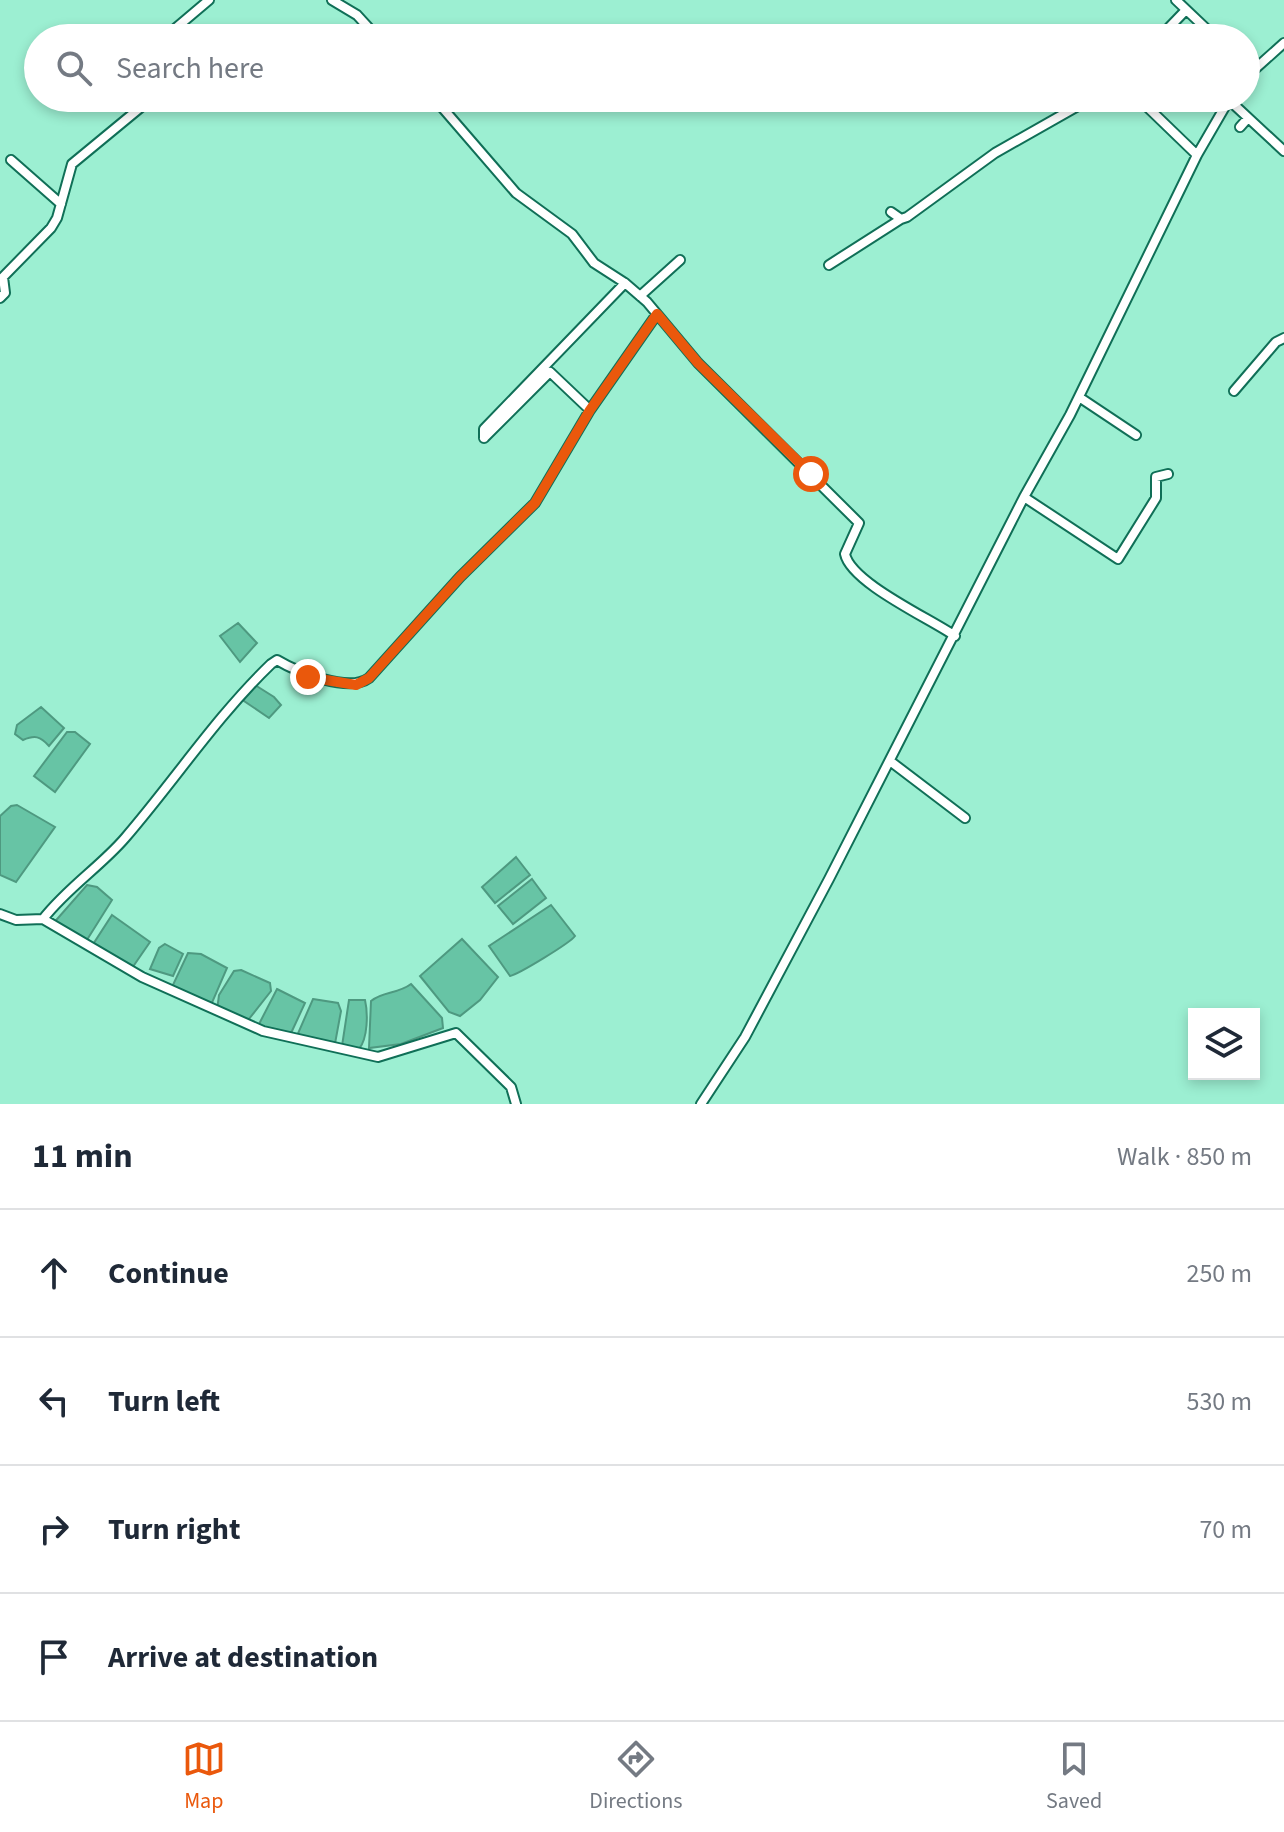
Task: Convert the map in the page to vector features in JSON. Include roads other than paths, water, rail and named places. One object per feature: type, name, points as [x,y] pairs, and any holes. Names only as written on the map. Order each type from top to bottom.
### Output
[{"type":"street","points":[[181,24],[209,0]]},
{"type":"street","points":[[332,0],[357,15],[365,24]]},
{"type":"street","points":[[1176,0],[1200,24]]},
{"type":"street","points":[[1172,24],[1185,11]]},
{"type":"street","points":[[1260,65],[1284,43]]},
{"type":"street","points":[[0,298],[5,293],[3,277],[51,228],[72,164],[135,112]]},
{"type":"street","points":[[446,112],[516,193],[572,234],[594,263],[640,296],[698,363],[859,523],[858,532],[845,554],[851,566],[896,600],[955,636]]},
{"type":"street","points":[[829,265],[995,153],[1067,112]]},
{"type":"street","points":[[1152,112],[1197,155]]},
{"type":"street","points":[[701,1104],[745,1037],[955,636],[1024,497],[1079,397],[1197,155],[1222,112]]},
{"type":"street","points":[[1242,112],[1284,151]]},
{"type":"street","points":[[1240,127],[1248,118]]},
{"type":"street","points":[[11,160],[61,204]]},
{"type":"street","points":[[891,212],[901,219]]},
{"type":"street","points":[[640,296],[680,260]]},
{"type":"street","points":[[590,410],[550,372],[484,438],[484,429],[625,283]]},
{"type":"street","points":[[43,919],[64,892],[124,840],[192,750],[271,664],[277,660],[308,677],[356,685],[369,678],[460,577],[535,503],[590,410],[657,314]]},
{"type":"street","points":[[1234,391],[1276,342],[1284,338]]},
{"type":"street","points":[[1079,397],[1136,435]]},
{"type":"street","points":[[1024,497],[1118,559],[1156,498],[1156,477],[1168,474]]},
{"type":"street","points":[[890,761],[965,818]]},
{"type":"street","points":[[0,914],[16,920],[43,919],[142,977],[263,1031],[378,1057],[456,1033],[511,1087],[516,1104]]}]
